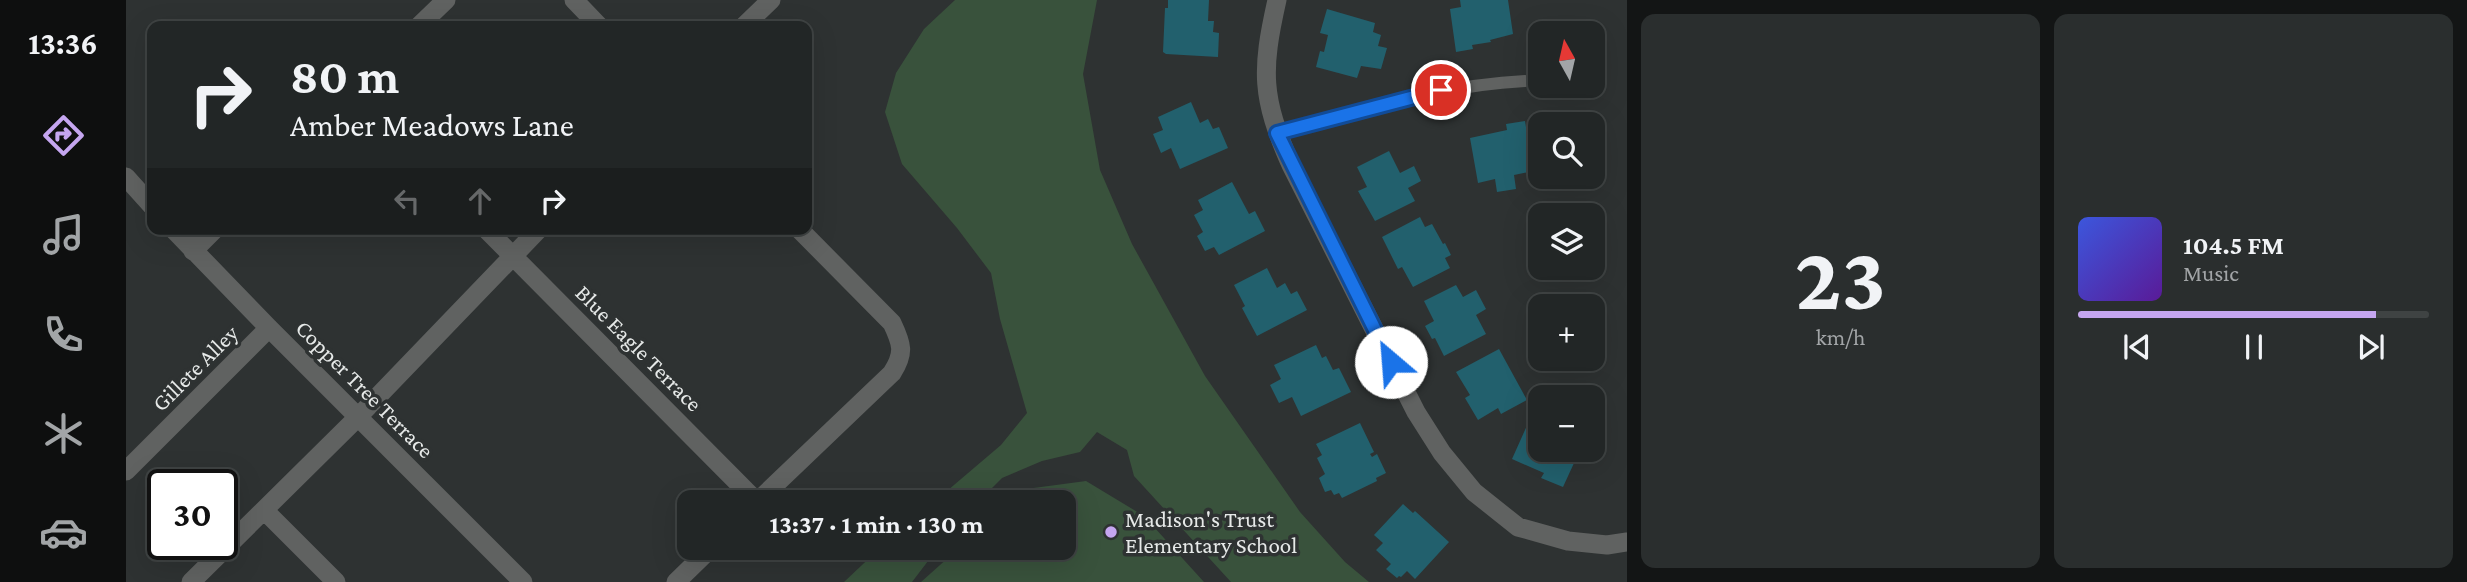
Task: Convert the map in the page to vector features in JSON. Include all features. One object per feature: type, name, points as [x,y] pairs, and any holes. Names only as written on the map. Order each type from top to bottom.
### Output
[{"type":"street","points":[[424,21],[446,0]]},
{"type":"street","points":[[574,0],[594,21]]},
{"type":"street","points":[[749,21],[771,0]]},
{"type":"street","points":[[1277,0],[1265,58],[1266,95],[1277,133],[1416,412],[1442,453],[1474,492],[1518,527],[1568,541],[1607,545],[1627,542]]},
{"type":"street","points":[[126,177],[147,200]]},
{"type":"street","name":"Copper Tree Terrace","points":[[178,235],[523,582]]},
{"type":"street","points":[[193,251],[209,235]]},
{"type":"street","name":"Blue Eagle Terrace","points":[[492,235],[745,490]]},
{"type":"street","points":[[191,582],[358,417],[533,235]]},
{"type":"street","points":[[770,490],[892,373],[901,358],[900,339],[892,323],[805,235]]},
{"type":"street","name":"Gillete Alley","points":[[126,471],[269,328]]},
{"type":"street","points":[[264,510],[336,582]]},
{"type":"street","points":[[676,582],[699,560]]},
{"type":"lane","points":[[1277,133],[1441,90],[1525,81]]},
{"type":"green space","points":[[955,0],[1097,0],[1083,74],[1100,170],[1132,244],[1205,376],[1300,512],[1345,562],[1369,582],[1231,582],[1134,476],[1127,450],[1097,432],[1080,452],[1042,461],[1002,478],[990,490],[948,490],[1001,445],[1027,413],[1000,319],[991,273],[957,228],[902,164],[885,112],[896,73],[924,29]]},
{"type":"green space","name":"Madison's Trust Elementary School","points":[[1086,481],[1144,516],[1204,582],[921,582],[946,560],[1076,560],[1076,490],[1026,489]]},
{"type":"green space","points":[[867,560],[929,560],[912,582],[844,582]]},
{"type":"building","points":[[1168,0],[1209,0],[1208,21],[1214,21],[1213,32],[1219,33],[1218,57],[1163,52],[1165,8],[1168,8]]},
{"type":"building","points":[[1460,0],[1508,0],[1513,34],[1472,45],[1473,49],[1456,52],[1450,9],[1461,7]]},
{"type":"building","points":[[1327,9],[1375,23],[1373,32],[1381,35],[1378,46],[1387,48],[1381,69],[1361,66],[1357,78],[1316,67],[1320,51],[1324,52],[1328,35],[1320,33]]},
{"type":"building","points":[[1191,102],[1200,123],[1208,119],[1213,129],[1219,127],[1228,148],[1180,169],[1171,148],[1161,153],[1153,134],[1163,130],[1158,117]]},
{"type":"building","points":[[1525,121],[1528,172],[1514,175],[1516,189],[1497,192],[1495,179],[1478,183],[1470,138],[1507,130],[1506,124]]},
{"type":"building","points":[[1389,151],[1400,173],[1414,166],[1421,181],[1408,188],[1415,201],[1375,221],[1358,191],[1367,187],[1357,167]]},
{"type":"building","points":[[1232,182],[1249,214],[1255,211],[1265,231],[1219,255],[1214,247],[1205,251],[1197,236],[1203,232],[1194,215],[1203,210],[1198,200]]},
{"type":"building","points":[[1420,217],[1425,227],[1432,224],[1443,244],[1445,243],[1451,255],[1445,258],[1450,268],[1413,287],[1402,267],[1398,269],[1382,237]]},
{"type":"building","points":[[1267,268],[1277,288],[1285,283],[1291,294],[1297,291],[1307,310],[1257,336],[1242,308],[1245,306],[1234,285]]},
{"type":"building","points":[[1456,285],[1463,297],[1476,290],[1486,309],[1476,315],[1486,334],[1444,356],[1425,326],[1434,321],[1424,301]]},
{"type":"building","points":[[1316,345],[1322,358],[1326,356],[1333,370],[1339,368],[1351,392],[1301,416],[1292,397],[1279,403],[1270,385],[1281,379],[1274,365]]},
{"type":"building","points":[[1499,349],[1527,400],[1501,414],[1498,408],[1478,420],[1465,398],[1470,395],[1456,372]]},
{"type":"building","points":[[1360,423],[1374,452],[1370,454],[1372,457],[1377,454],[1386,473],[1376,478],[1377,481],[1342,498],[1339,493],[1334,495],[1331,490],[1325,492],[1319,478],[1325,474],[1317,458],[1322,455],[1316,444]]},
{"type":"building","points":[[1528,423],[1528,462],[1574,462],[1563,487],[1541,478],[1544,473],[1512,459]]},
{"type":"building","points":[[1403,504],[1413,513],[1415,511],[1449,542],[1415,579],[1407,571],[1397,578],[1386,569],[1391,564],[1376,550],[1383,543],[1374,535]]},
{"type":"place","name":"Madison's Trust Elementary School","points":[[1111,532]]},
{"type":"route","points":[[1391,362],[1277,133],[1441,90]]}]
